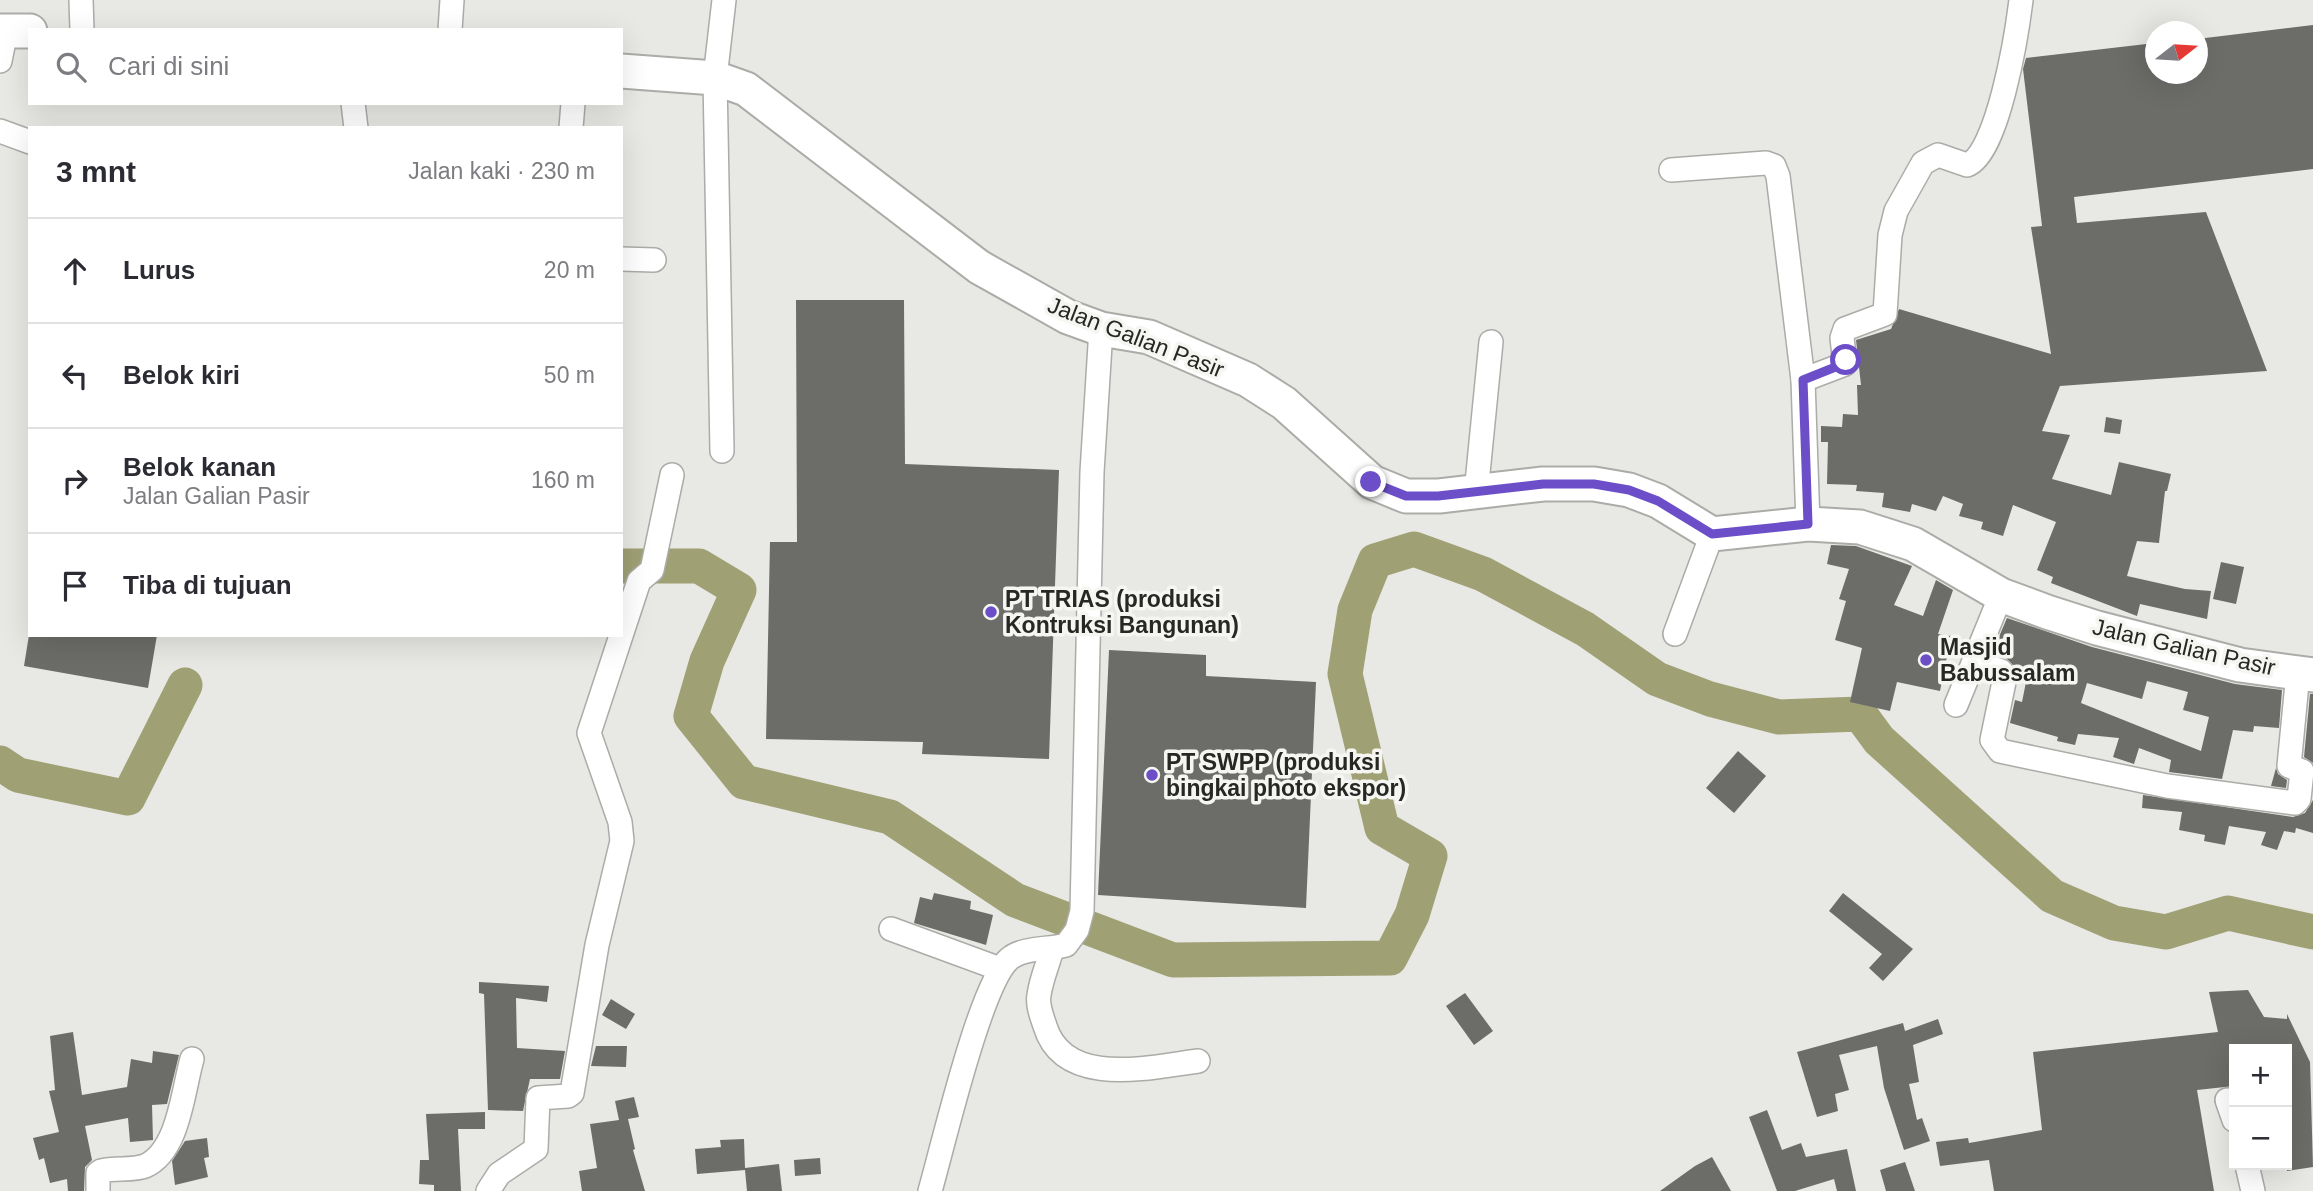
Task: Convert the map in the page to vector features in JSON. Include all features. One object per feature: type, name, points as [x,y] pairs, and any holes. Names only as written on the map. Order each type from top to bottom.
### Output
[{"type":"street","points":[[81,0],[82,28]]},
{"type":"street","points":[[450,28],[452,0]]},
{"type":"street","points":[[722,451],[715,78],[724,0]]},
{"type":"street","points":[[1803,380],[1845,363],[1842,338],[1845,329],[1885,314],[1890,235],[1896,211],[1923,163],[1938,155],[1967,165],[1982,155],[1994,130],[2021,0]]},
{"type":"street","name":"Jalan Galian Pasir","points":[[623,71],[715,78],[746,89],[979,267],[1068,317],[1101,329],[1149,337],[1248,380],[1284,403],[1371,482],[1406,496],[1476,493],[1543,484],[1594,484],[1629,490],[1658,501],[1712,534],[1808,524],[1860,527],[1913,544],[2001,596],[2097,628],[2240,665],[2305,674]]},
{"type":"street","points":[[353,105],[356,126]]},
{"type":"street","points":[[572,126],[573,105]]},
{"type":"street","points":[[0,131],[28,141]]},
{"type":"street","points":[[1671,170],[1766,163],[1774,166],[1779,176],[1803,380],[1808,524]]},
{"type":"street","points":[[623,259],[654,260]]},
{"type":"street","points":[[930,1191],[985,1001],[1000,969],[1011,957],[1024,952],[1066,945],[1080,920],[1092,472],[1101,329]]},
{"type":"street","points":[[1476,493],[1491,342]]},
{"type":"street","points":[[623,630],[639,581],[654,566],[672,475]]},
{"type":"street","points":[[1675,634],[1712,534]]},
{"type":"street","points":[[1956,705],[2001,596]]},
{"type":"street","points":[[488,1191],[499,1174],[536,1149],[537,1100],[572,1093],[597,945],[622,841],[620,822],[589,733],[621,637]]},
{"type":"street","points":[[1974,662],[2001,671],[2005,677],[1992,740],[2000,751],[2167,786],[2295,803],[2299,799],[2302,771],[2288,766],[2305,674]]},
{"type":"street","points":[[891,929],[1000,969]]},
{"type":"street","points":[[1052,949],[1038,997],[1047,1032],[1058,1049],[1075,1062],[1115,1071],[1198,1061]]},
{"type":"street","points":[[98,1191],[98,1173],[101,1171],[139,1168],[156,1157],[184,1105],[192,1059]]},
{"type":"street","points":[[2248,1170],[2253,1191]]},
{"type":"building","points":[[2313,25],[2313,169],[2074,197],[2077,223],[2206,212],[2267,371],[2060,386],[2042,431],[2070,435],[2052,479],[2111,495],[2119,462],[2171,474],[2165,491],[2159,543],[2137,541],[2127,576],[2185,589],[2211,591],[2207,619],[2140,604],[2137,616],[2051,583],[2053,577],[2037,570],[2056,522],[2013,505],[2003,536],[1981,529],[1983,522],[1959,516],[1963,504],[1943,496],[1936,511],[1912,504],[1910,512],[1882,507],[1884,493],[1856,491],[1857,485],[1827,484],[1828,442],[1821,442],[1821,426],[1842,427],[1843,414],[1858,415],[1857,385],[1861,385],[1856,340],[1891,329],[1899,309],[2051,354],[2031,227],[2042,226],[2023,69],[2026,58],[2145,44],[2145,84],[2208,84],[2208,38]]},
{"type":"building","points":[[796,300],[904,300],[905,464],[1059,470],[1049,759],[922,754],[923,742],[766,739],[770,542],[797,542]]},
{"type":"building","points":[[2106,417],[2122,420],[2120,434],[2104,432]]},
{"type":"building","points":[[1831,545],[1856,546],[1912,566],[1894,605],[1923,616],[1936,580],[1953,590],[1938,634],[1951,636],[1940,691],[1897,682],[1890,711],[1850,702],[1862,648],[1835,640],[1846,601],[1839,599],[1849,569],[1827,564]]},
{"type":"building","points":[[2221,562],[2244,567],[2236,604],[2213,599]]},
{"type":"building","points":[[2007,618],[2092,647],[2235,684],[2282,690],[2279,728],[2254,726],[2253,732],[2233,730],[2222,779],[2169,772],[2171,760],[2139,748],[2134,764],[2113,757],[2119,738],[2078,734],[2075,745],[2057,741],[2058,737],[2010,723],[2015,700],[2022,702],[2028,672],[2016,668],[2006,658],[1992,653]],"holes":[[[2147,681],[2188,692],[2183,710],[2209,717],[2201,751],[2081,703],[2087,683],[2142,699]]]},
{"type":"building","points":[[29,637],[157,637],[148,688],[24,666]]},
{"type":"building","points":[[1109,650],[1206,655],[1206,676],[1316,682],[1306,908],[1098,895]]},
{"type":"building","points":[[2310,694],[2313,694],[2313,763],[2304,757]]},
{"type":"building","points":[[1738,751],[1766,776],[1734,813],[1706,788]]},
{"type":"building","points":[[2276,768],[2278,774],[2287,780],[2286,788],[2271,786]]},
{"type":"building","points":[[2143,795],[2293,817],[2305,813],[2313,800],[2313,833],[2296,828],[2295,833],[2284,831],[2277,850],[2261,845],[2266,832],[2229,826],[2225,845],[2204,841],[2205,835],[2179,830],[2182,812],[2142,808]]},
{"type":"building","points":[[934,893],[971,901],[970,909],[993,915],[986,945],[914,923],[920,897],[932,900]]},
{"type":"building","points":[[1843,893],[1913,949],[1883,981],[1869,968],[1882,954],[1829,911]]},
{"type":"building","points":[[479,982],[549,986],[547,1002],[516,998],[517,1048],[565,1051],[560,1079],[530,1079],[523,1111],[488,1110],[484,994],[479,993]]},
{"type":"building","points":[[2248,990],[2264,1017],[2287,1019],[2287,1014],[2310,1062],[2313,1167],[2287,1171],[2292,1170],[2292,1044],[2229,1044],[2229,1087],[2197,1090],[2214,1191],[1994,1191],[1989,1160],[1940,1166],[1936,1142],[1968,1138],[1969,1143],[2042,1130],[2033,1052],[2218,1032],[2209,992]]},
{"type":"building","points":[[1465,993],[1493,1031],[1474,1045],[1446,1006]]},
{"type":"building","points":[[611,999],[635,1014],[626,1029],[602,1015]]},
{"type":"building","points":[[1938,1019],[1943,1034],[1913,1045],[1919,1082],[1909,1084],[1917,1120],[1922,1118],[1930,1141],[1904,1150],[1884,1088],[1877,1046],[1839,1055],[1849,1090],[1835,1094],[1838,1111],[1817,1117],[1797,1052],[1903,1023],[1905,1031]]},
{"type":"building","points":[[73,1032],[82,1095],[127,1087],[131,1059],[152,1063],[153,1051],[179,1055],[167,1104],[152,1105],[153,1140],[130,1142],[128,1118],[85,1126],[92,1160],[85,1167],[84,1191],[68,1191],[67,1179],[50,1183],[44,1158],[39,1160],[33,1138],[59,1132],[49,1091],[55,1090],[50,1036]]},
{"type":"building","points":[[596,1046],[627,1046],[626,1067],[591,1066]]},
{"type":"building","points":[[634,1097],[639,1117],[628,1119],[635,1149],[633,1150],[645,1191],[582,1191],[579,1171],[597,1168],[590,1124],[619,1120],[615,1101]]},
{"type":"building","points":[[1767,1110],[1782,1150],[1801,1143],[1806,1157],[1847,1149],[1856,1191],[1837,1191],[1834,1179],[1795,1191],[1777,1191],[1749,1117]]},
{"type":"building","points":[[485,1112],[485,1129],[458,1129],[461,1191],[434,1191],[434,1185],[419,1184],[420,1160],[429,1160],[426,1114]]},
{"type":"building","points":[[207,1138],[209,1157],[204,1158],[208,1177],[175,1185],[172,1161],[185,1141]]},
{"type":"building","points":[[744,1139],[745,1168],[779,1164],[782,1191],[747,1191],[745,1170],[697,1174],[695,1149],[721,1147],[720,1140]]},
{"type":"building","points":[[1712,1157],[1731,1191],[1660,1191],[1695,1166]]},
{"type":"building","points":[[820,1158],[821,1174],[795,1176],[794,1160]]},
{"type":"building","points":[[1905,1162],[1915,1191],[1886,1191],[1880,1170]]},
{"type":"waterway","points":[[623,566],[699,566],[739,590],[707,661],[691,716],[744,782],[890,817],[1015,900],[1173,960],[1390,958],[1412,915],[1430,856],[1382,828],[1345,674],[1355,610],[1375,561],[1414,549],[1483,574],[1585,629],[1657,679],[1710,699],[1779,717],[1860,714],[1879,740],[2052,896],[2114,923],[2166,932],[2228,913],[2313,932]]},
{"type":"waterway","points":[[0,763],[18,775],[128,798],[185,685]]},
{"type":"place","name":"PT TRIAS (produksi Kontruksi Bangunan)","points":[[991,612]]},
{"type":"place","name":"Masjid Babussalam","points":[[1926,660]]},
{"type":"place","name":"PT SWPP (produksi bingkai photo ekspor)","points":[[1152,775]]},
{"type":"route","points":[[1371,482],[1406,496],[1438,496],[1543,484],[1594,484],[1629,490],[1658,501],[1712,534],[1808,524],[1803,380],[1843,364],[1846,360]]}]
